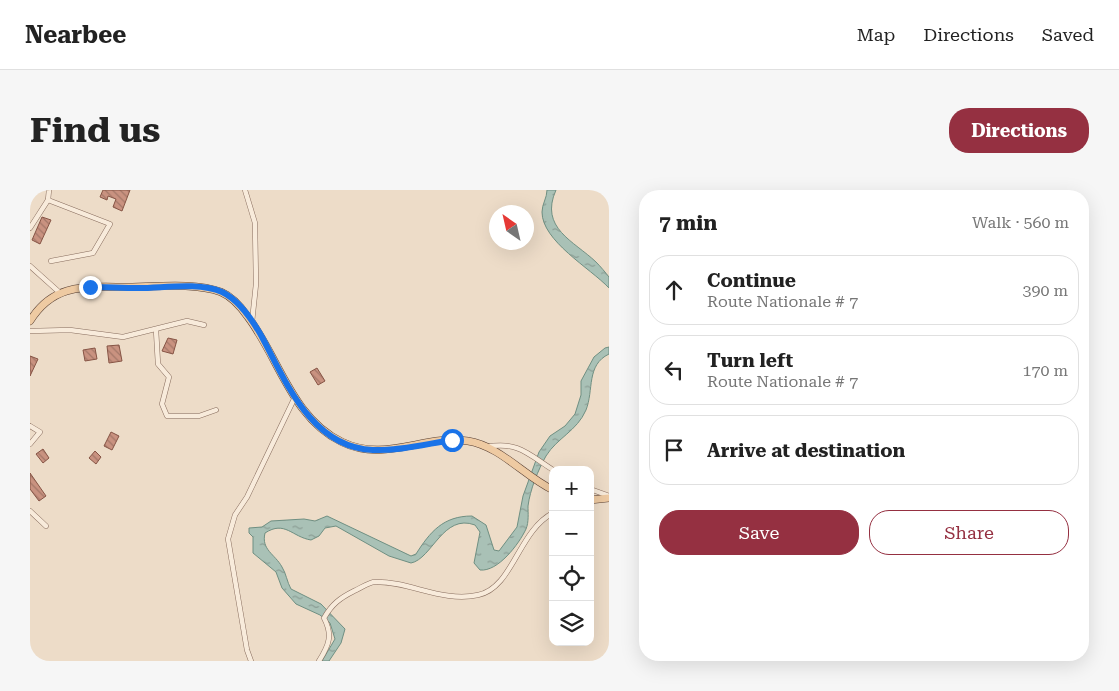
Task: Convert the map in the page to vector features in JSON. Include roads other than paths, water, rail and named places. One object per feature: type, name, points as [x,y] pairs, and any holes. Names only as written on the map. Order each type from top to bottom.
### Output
[{"type":"main road","points":[[30,321],[47,301],[59,292],[90,287],[210,289],[222,292],[238,303],[252,322],[295,397],[319,428],[331,436],[356,448],[388,450],[452,440],[473,442],[485,447],[549,488]]},
{"type":"main road","points":[[594,500],[609,497]]},
{"type":"street","points":[[30,228],[48,200],[49,190]]},
{"type":"street","points":[[245,190],[255,223],[256,284],[252,322]]},
{"type":"street","points":[[48,200],[110,224],[93,253],[51,260]]},
{"type":"street","points":[[30,266],[59,292]]},
{"type":"street","points":[[30,332],[70,330],[122,337],[188,321],[204,324]]},
{"type":"street","points":[[156,330],[158,364],[169,377],[162,404],[167,416],[199,416],[216,410]]},
{"type":"street","points":[[251,661],[247,650],[228,539],[235,515],[247,497],[295,397]]},
{"type":"street","points":[[30,426],[40,432],[30,444]]},
{"type":"street","points":[[485,447],[510,445],[530,455],[549,468]]},
{"type":"street","points":[[594,491],[609,497]]},
{"type":"street","points":[[30,511],[46,526]]},
{"type":"street","points":[[320,661],[329,645],[330,637],[324,618],[331,605],[341,597],[374,582],[437,594],[478,596],[495,587],[511,567],[528,535],[542,519],[549,515]]},
{"type":"water","points":[[547,190],[556,190],[552,203],[552,214],[555,224],[569,240],[604,271],[609,277],[609,288],[558,244],[550,233],[544,223],[542,212]]},
{"type":"water","points":[[609,347],[609,354],[602,359],[594,371],[586,410],[578,424],[556,444],[540,467],[529,500],[526,529],[513,549],[494,567],[480,570],[474,563],[480,532],[475,525],[464,523],[454,525],[446,531],[425,554],[411,563],[389,556],[336,526],[325,528],[319,536],[311,540],[278,528],[265,533],[265,544],[285,572],[291,589],[321,604],[345,629],[341,643],[329,661],[322,661],[335,639],[330,623],[320,615],[296,604],[282,588],[276,572],[253,553],[253,537],[249,533],[249,528],[262,527],[271,521],[304,519],[315,521],[327,516],[411,556],[416,554],[432,532],[445,522],[472,516],[486,525],[494,550],[499,551],[517,527],[523,496],[539,452],[550,436],[565,426],[575,414],[581,395],[581,381],[594,357]]}]
